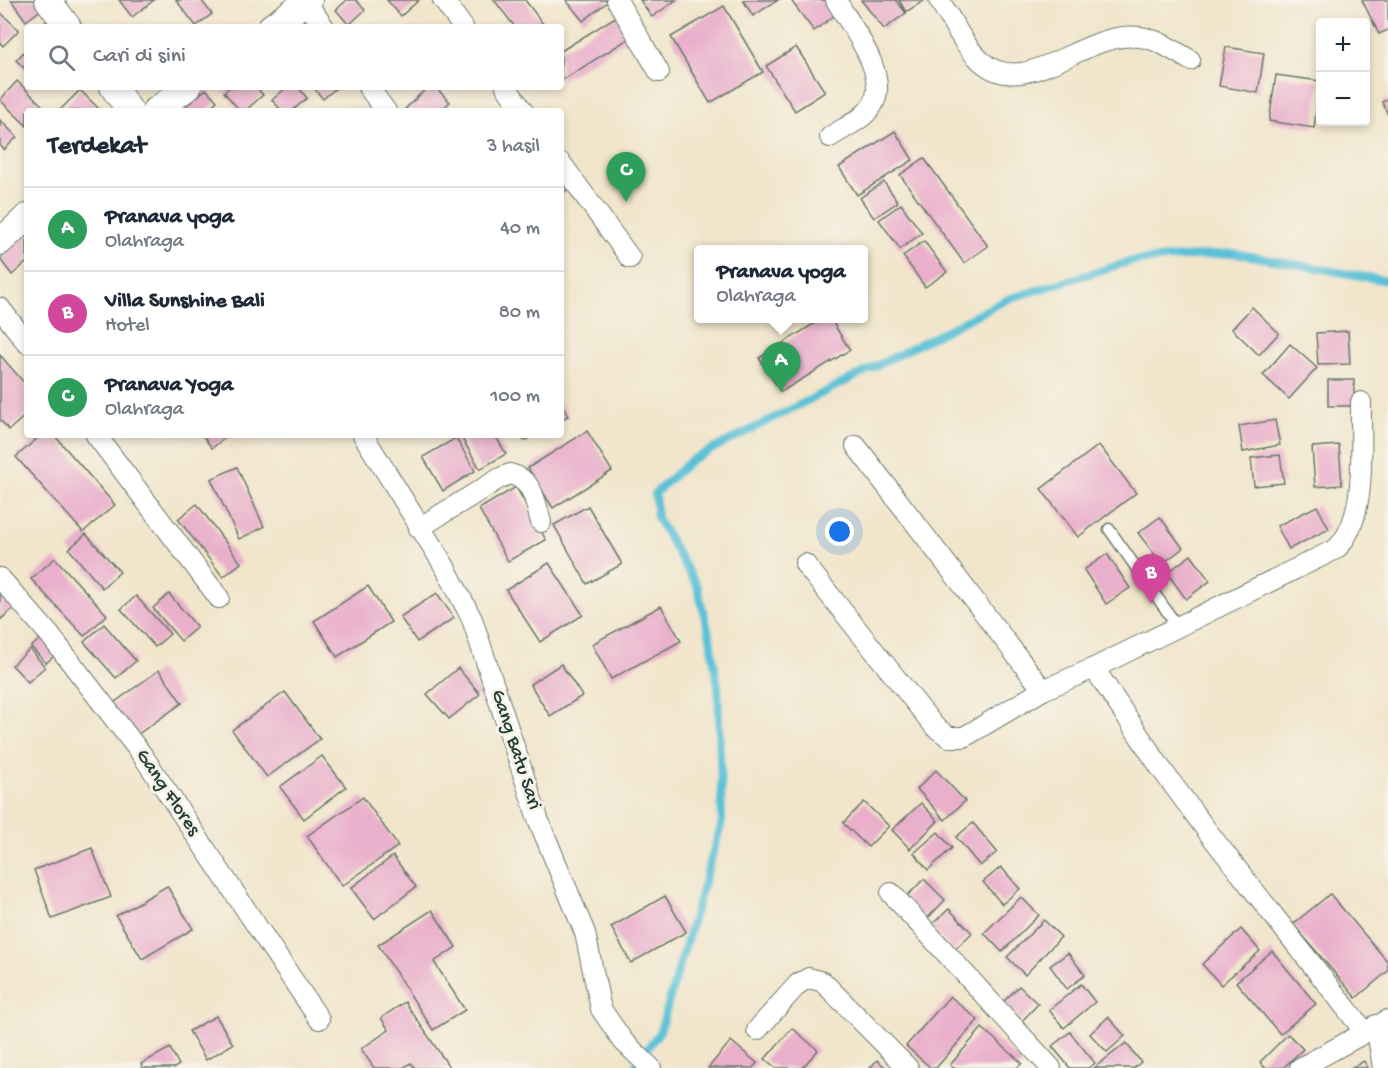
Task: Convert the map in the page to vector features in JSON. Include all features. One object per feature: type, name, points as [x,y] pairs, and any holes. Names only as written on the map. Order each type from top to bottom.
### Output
[{"type":"street","points":[[48,0],[66,24]]},
{"type":"street","points":[[443,0],[461,24]]},
{"type":"street","points":[[617,0],[659,72]]},
{"type":"street","points":[[830,137],[871,108],[876,97],[877,85],[875,68],[837,0]]},
{"type":"street","points":[[939,0],[980,61],[1005,74],[1022,75],[1098,41],[1118,37],[1138,36],[1156,40],[1190,60]]},
{"type":"street","points":[[275,24],[308,1],[322,24]]},
{"type":"street","points":[[115,90],[128,108]]},
{"type":"street","points":[[159,108],[184,90]]},
{"type":"street","points":[[370,90],[384,108]]},
{"type":"street","points":[[508,90],[522,108]]},
{"type":"street","points":[[564,167],[630,258]]},
{"type":"street","points":[[0,242],[24,220]]},
{"type":"street","points":[[0,308],[24,340]]},
{"type":"street","points":[[805,564],[935,727],[949,737],[963,737],[1043,690],[1178,627],[1335,549],[1346,540],[1355,522],[1359,484],[1361,402]]},
{"type":"street","points":[[98,438],[219,598]]},
{"type":"street","name":"Gang Batu Sari","points":[[365,438],[445,567],[472,619],[526,786],[585,933],[594,967],[597,999],[605,1017],[623,1041],[651,1068]]},
{"type":"street","points":[[856,446],[1043,690]]},
{"type":"street","points":[[419,528],[510,474],[526,481],[532,490],[541,522]]},
{"type":"street","name":"Gang Flores","points":[[0,578],[49,634],[143,756],[319,1019]]},
{"type":"street","points":[[1094,668],[1162,770],[1202,823],[1376,1025],[1383,1068]]},
{"type":"street","points":[[891,893],[1051,1068]]},
{"type":"street","points":[[757,1030],[798,984],[809,978],[823,982],[908,1068]]},
{"type":"street","points":[[1300,1068],[1376,1025]]},
{"type":"lane","points":[[1109,529],[1178,627]]},
{"type":"building","points":[[11,0],[36,0],[42,9],[26,21]]},
{"type":"building","points":[[119,0],[154,0],[132,17]]},
{"type":"building","points":[[176,0],[201,0],[212,14],[199,24],[194,24]]},
{"type":"building","points":[[347,0],[356,0],[365,10],[348,24],[336,10]]},
{"type":"building","points":[[387,0],[419,0],[401,16]]},
{"type":"building","points":[[494,0],[525,0],[543,24],[513,24]]},
{"type":"building","points":[[566,0],[610,0],[583,21]]},
{"type":"building","points":[[640,0],[676,0],[652,17]]},
{"type":"building","points":[[743,0],[778,0],[753,16]]},
{"type":"building","points":[[795,0],[829,0],[839,12],[814,31],[792,2]]},
{"type":"building","points":[[861,0],[896,0],[906,13],[884,29]]},
{"type":"building","points":[[899,0],[925,0],[906,12]]},
{"type":"building","points":[[1362,0],[1388,0],[1388,30],[1379,34]]},
{"type":"building","points":[[724,6],[763,72],[710,103],[671,37]]},
{"type":"building","points":[[0,12],[19,30],[3,46],[0,43]]},
{"type":"building","points":[[620,14],[633,36],[564,79],[564,49]]},
{"type":"building","points":[[51,18],[56,24],[43,24]]},
{"type":"building","points":[[796,47],[825,92],[795,111],[766,66]]},
{"type":"building","points":[[1226,47],[1264,53],[1258,93],[1219,86]]},
{"type":"building","points":[[24,52],[24,68],[16,60]]},
{"type":"building","points":[[1276,75],[1316,80],[1314,128],[1269,121]]},
{"type":"building","points":[[17,81],[44,107],[24,108],[24,123],[0,100]]},
{"type":"building","points":[[80,90],[98,108],[62,108]]},
{"type":"building","points":[[205,90],[217,101],[209,108],[188,108],[186,106]]},
{"type":"building","points":[[226,90],[259,90],[263,95],[248,108],[237,108],[224,92]]},
{"type":"building","points":[[284,90],[300,90],[307,98],[295,108],[279,108],[272,100]]},
{"type":"building","points":[[316,90],[334,90],[323,99]]},
{"type":"building","points":[[425,90],[438,90],[450,102],[443,108],[406,108]]},
{"type":"building","points":[[1388,99],[1388,115],[1382,102]]},
{"type":"building","points":[[0,120],[17,137],[4,150],[0,145]]},
{"type":"building","points":[[895,131],[913,160],[857,195],[839,167]]},
{"type":"building","points":[[924,158],[988,246],[964,263],[900,175]]},
{"type":"building","points":[[884,182],[898,202],[874,218],[860,198]]},
{"type":"building","points":[[901,204],[922,233],[900,249],[879,220]]},
{"type":"building","points":[[24,238],[24,265],[12,275],[0,259]]},
{"type":"building","points":[[924,241],[947,272],[925,287],[903,256]]},
{"type":"building","points":[[1252,307],[1279,333],[1259,355],[1232,329]]},
{"type":"building","points":[[815,323],[833,323],[850,350],[781,392],[759,358]]},
{"type":"building","points":[[1348,331],[1350,364],[1318,365],[1316,333]]},
{"type":"building","points":[[1290,344],[1317,368],[1289,399],[1263,375]]},
{"type":"building","points":[[0,355],[24,383],[24,417],[9,430],[0,420]]},
{"type":"building","points":[[1328,380],[1354,380],[1354,406],[1328,406]]},
{"type":"building","points":[[1275,420],[1280,445],[1243,452],[1239,426]]},
{"type":"building","points":[[587,431],[612,471],[553,508],[528,468]]},
{"type":"building","points":[[38,438],[57,438],[115,505],[83,532],[16,457]]},
{"type":"building","points":[[204,438],[225,438],[212,448]]},
{"type":"building","points":[[456,438],[475,471],[443,491],[423,457]]},
{"type":"building","points":[[462,438],[497,438],[506,454],[480,469]]},
{"type":"building","points":[[1099,445],[1136,493],[1078,537],[1041,489]]},
{"type":"building","points":[[1339,445],[1342,485],[1315,487],[1312,447]]},
{"type":"building","points":[[1280,455],[1284,483],[1254,486],[1251,458]]},
{"type":"building","points":[[237,467],[264,527],[239,539],[211,479]]},
{"type":"building","points":[[516,487],[546,540],[508,561],[479,509]]},
{"type":"building","points":[[197,504],[241,563],[223,577],[178,519]]},
{"type":"building","points":[[588,506],[622,564],[587,584],[554,525]]},
{"type":"building","points":[[1317,506],[1329,529],[1289,549],[1277,526]]},
{"type":"building","points":[[1160,517],[1183,548],[1162,564],[1138,533]]},
{"type":"building","points":[[86,534],[120,572],[102,588],[69,549]]},
{"type":"building","points":[[1107,554],[1130,588],[1106,604],[1084,570]]},
{"type":"building","points":[[1191,555],[1210,581],[1186,599],[1167,573]]},
{"type":"building","points":[[55,558],[107,615],[84,636],[31,579]]},
{"type":"building","points":[[549,563],[583,615],[540,642],[506,590]]},
{"type":"building","points":[[0,579],[21,602],[0,620]]},
{"type":"building","points":[[368,586],[391,622],[337,657],[314,621]]},
{"type":"building","points":[[437,593],[454,618],[417,642],[400,617]]},
{"type":"building","points":[[169,594],[197,627],[181,641],[153,608]]},
{"type":"building","points":[[136,596],[170,634],[155,647],[121,609]]},
{"type":"building","points":[[661,606],[681,641],[611,679],[592,644]]},
{"type":"building","points":[[104,624],[136,661],[116,678],[84,642]]},
{"type":"building","points":[[46,634],[60,651],[46,663],[31,647]]},
{"type":"building","points":[[30,649],[45,667],[28,682],[12,665]]},
{"type":"building","points":[[561,664],[582,696],[550,716],[530,684]]},
{"type":"building","points":[[458,668],[480,694],[449,719],[427,694]]},
{"type":"building","points":[[159,670],[182,703],[134,737],[111,705]]},
{"type":"building","points":[[285,692],[320,739],[267,777],[232,730]]},
{"type":"building","points":[[322,756],[346,787],[304,819],[280,787]]},
{"type":"building","points":[[936,770],[965,801],[945,820],[917,789]]},
{"type":"building","points":[[363,797],[398,846],[342,886],[307,836]]},
{"type":"building","points":[[864,802],[889,826],[868,847],[843,823]]},
{"type":"building","points":[[921,803],[938,821],[910,849],[892,830]]},
{"type":"building","points":[[973,823],[997,852],[980,866],[956,837]]},
{"type":"building","points":[[938,832],[952,848],[928,870],[914,853]]},
{"type":"building","points":[[92,848],[111,897],[52,919],[34,870]]},
{"type":"building","points":[[393,856],[416,887],[374,919],[351,888]]},
{"type":"building","points":[[1001,867],[1020,889],[1002,904],[983,882]]},
{"type":"building","points":[[924,879],[945,900],[926,920],[904,899]]},
{"type":"building","points":[[167,886],[193,929],[142,959],[116,916]]},
{"type":"building","points":[[1330,894],[1388,962],[1388,971],[1356,998],[1293,924]]},
{"type":"building","points":[[665,896],[686,932],[631,963],[611,927]]},
{"type":"building","points":[[1021,897],[1039,915],[1002,952],[984,933]]},
{"type":"building","points":[[949,909],[972,933],[953,951],[930,926]]},
{"type":"building","points":[[432,910],[456,947],[434,962],[465,1010],[433,1030],[378,945]]},
{"type":"building","points":[[1044,920],[1061,937],[1025,975],[1007,957]]},
{"type":"building","points":[[1241,929],[1260,951],[1221,985],[1202,964]]},
{"type":"building","points":[[1272,951],[1316,1004],[1280,1034],[1236,982]]},
{"type":"building","points":[[1068,953],[1085,975],[1067,989],[1050,966]]},
{"type":"building","points":[[1081,984],[1095,1002],[1064,1028],[1049,1010]]},
{"type":"building","points":[[1019,986],[1038,1004],[1022,1021],[1003,1002]]},
{"type":"building","points":[[950,996],[978,1020],[936,1068],[931,1068],[906,1046]]},
{"type":"building","points":[[405,1002],[450,1068],[415,1068],[411,1063],[403,1068],[374,1068],[361,1049],[389,1030],[381,1018]]},
{"type":"building","points":[[216,1016],[233,1044],[206,1060],[189,1031]]},
{"type":"building","points":[[1108,1017],[1125,1036],[1107,1052],[1090,1034]]},
{"type":"building","points":[[792,1028],[818,1050],[802,1068],[776,1068],[765,1059]]},
{"type":"building","points":[[982,1028],[1022,1063],[1017,1068],[953,1068],[950,1065]]},
{"type":"building","points":[[1070,1032],[1095,1063],[1088,1068],[1070,1068],[1052,1046]]},
{"type":"building","points":[[1288,1034],[1303,1049],[1283,1068],[1265,1068],[1260,1062]]},
{"type":"building","points":[[731,1041],[757,1063],[753,1068],[708,1068]]},
{"type":"building","points":[[1126,1043],[1141,1062],[1134,1068],[1094,1068]]},
{"type":"building","points":[[170,1048],[179,1065],[174,1068],[143,1068],[141,1064]]},
{"type":"building","points":[[877,1060],[886,1068],[870,1068]]},
{"type":"building","points":[[1364,1061],[1368,1068],[1352,1068]]},
{"type":"waterway","points":[[634,1068],[660,1031],[722,822],[718,686],[710,637],[697,586],[657,518],[655,493],[691,460],[1008,299],[1132,261],[1234,253],[1388,281]]},
{"type":"place","name":"Pranava Yoga","points":[[626,202]]},
{"type":"place","name":"Pranava yoga","points":[[781,392]]},
{"type":"place","name":"Villa Sunshine Bali","points":[[1151,604]]}]
